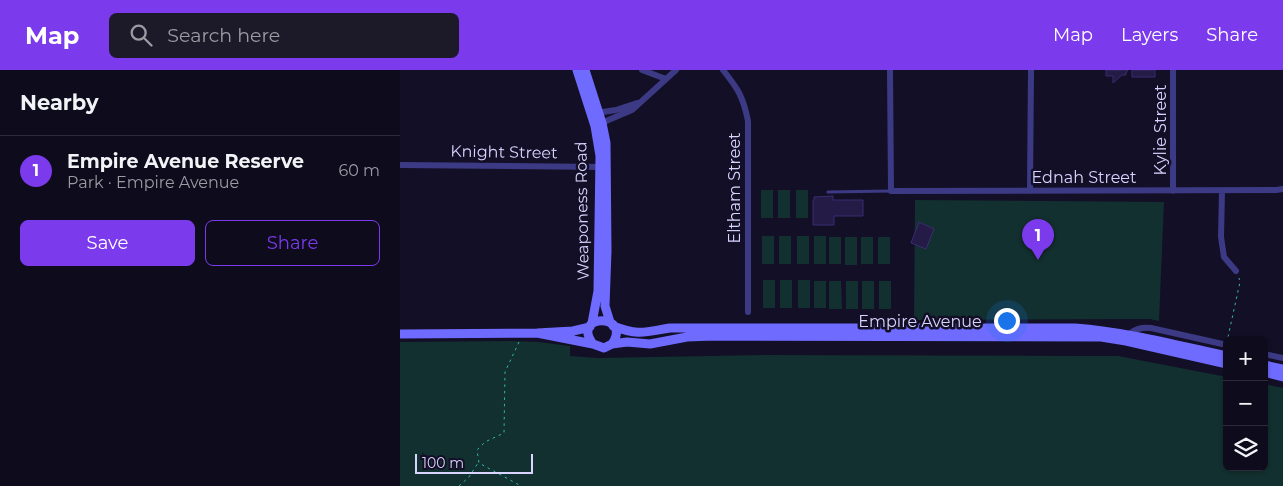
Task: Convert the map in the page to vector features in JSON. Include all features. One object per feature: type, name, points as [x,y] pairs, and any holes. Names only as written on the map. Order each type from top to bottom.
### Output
[{"type":"main road","name":"Weaponess Road","points":[[578,70],[595,114]]},
{"type":"main road","name":"Weaponess Road","points":[[585,70],[598,125],[606,144],[598,291],[591,325]]},
{"type":"main road","name":"Weaponess Road","points":[[604,166],[605,306],[612,324]]},
{"type":"main road","name":"Empire Avenue","points":[[537,333],[573,331],[601,320],[636,333],[647,333],[670,328],[1075,328],[1129,334],[1223,355]]},
{"type":"main road","points":[[612,324],[616,335],[612,344]]},
{"type":"main road","points":[[591,325],[588,333],[589,339],[593,344]]},
{"type":"main road","name":"Empire Avenue","points":[[400,334],[523,332],[593,344],[604,348],[612,344],[627,342],[650,344],[687,337],[713,336],[1075,336],[1101,337],[1126,341],[1223,363]]},
{"type":"main road","points":[[1268,366],[1283,369]]},
{"type":"main road","points":[[1268,373],[1283,377]]},
{"type":"street","points":[[642,70],[666,79]]},
{"type":"street","points":[[598,125],[632,110],[676,70]]},
{"type":"street","name":"Eltham Street","points":[[723,70],[737,87],[744,101],[748,121],[748,312]]},
{"type":"street","points":[[890,70],[891,191]]},
{"type":"street","points":[[1030,191],[1031,70]]},
{"type":"street","name":"Kylie Street","points":[[1173,70],[1173,191]]},
{"type":"street","points":[[595,114],[616,110],[640,101]]},
{"type":"street","name":"Knight Street","points":[[400,166],[604,166]]},
{"type":"street","name":"Ednah Street","points":[[891,191],[1281,191]]},
{"type":"street","points":[[1222,191],[1221,237],[1224,257],[1236,271]]},
{"type":"street","points":[[1129,334],[1142,327],[1151,328],[1223,345]]},
{"type":"street","points":[[1268,355],[1283,358]]},
{"type":"lane","points":[[828,192],[891,191]]},
{"type":"path","points":[[1228,336],[1240,282]]},
{"type":"path","points":[[460,486],[479,463],[477,450],[485,442],[504,433],[505,372],[523,332]]},
{"type":"path","points":[[479,463],[521,486]]},
{"type":"green space","points":[[761,190],[773,190],[773,218],[761,218]]},
{"type":"green space","points":[[778,190],[790,190],[790,218],[778,218]]},
{"type":"green space","points":[[796,190],[808,190],[808,218],[796,218]]},
{"type":"green space","points":[[915,200],[1164,202],[1159,321],[1150,319],[914,320]]},
{"type":"green space","points":[[762,236],[774,236],[774,264],[762,264]]},
{"type":"green space","points":[[779,236],[791,236],[791,264],[779,264]]},
{"type":"green space","points":[[797,236],[809,236],[809,264],[797,264]]},
{"type":"green space","points":[[814,236],[826,236],[826,264],[814,264]]},
{"type":"green space","points":[[829,237],[841,237],[841,264],[829,264]]},
{"type":"green space","points":[[845,237],[857,237],[857,265],[845,265]]},
{"type":"green space","points":[[861,237],[873,237],[873,264],[861,264]]},
{"type":"green space","points":[[878,237],[890,237],[890,264],[878,264]]},
{"type":"green space","points":[[763,280],[775,280],[775,308],[763,308]]},
{"type":"green space","points":[[780,280],[792,280],[792,308],[780,308]]},
{"type":"green space","points":[[798,280],[810,280],[810,308],[798,308]]},
{"type":"green space","points":[[814,281],[826,281],[826,308],[814,308]]},
{"type":"green space","points":[[829,281],[841,281],[842,309],[829,309]]},
{"type":"green space","points":[[846,281],[858,281],[858,309],[846,309]]},
{"type":"green space","points":[[862,281],[874,281],[874,309],[862,309]]},
{"type":"green space","points":[[879,281],[891,281],[891,309],[879,309]]},
{"type":"green space","points":[[400,342],[539,342],[570,346],[570,356],[598,358],[765,355],[1118,356],[1223,376],[1223,471],[1268,471],[1268,385],[1283,388],[1283,486],[400,486]]},
{"type":"building","points":[[1106,70],[1128,70],[1126,75],[1122,75],[1113,83],[1113,76],[1106,76]]},
{"type":"building","points":[[1132,70],[1155,70],[1155,77],[1132,77]]},
{"type":"building","points":[[833,196],[833,200],[863,200],[863,216],[834,216],[834,225],[813,225],[814,197]]},
{"type":"building","points":[[919,222],[934,229],[926,249],[911,243]]},
{"type":"place","name":"Empire Avenue Reserve","points":[[1038,260]]}]
